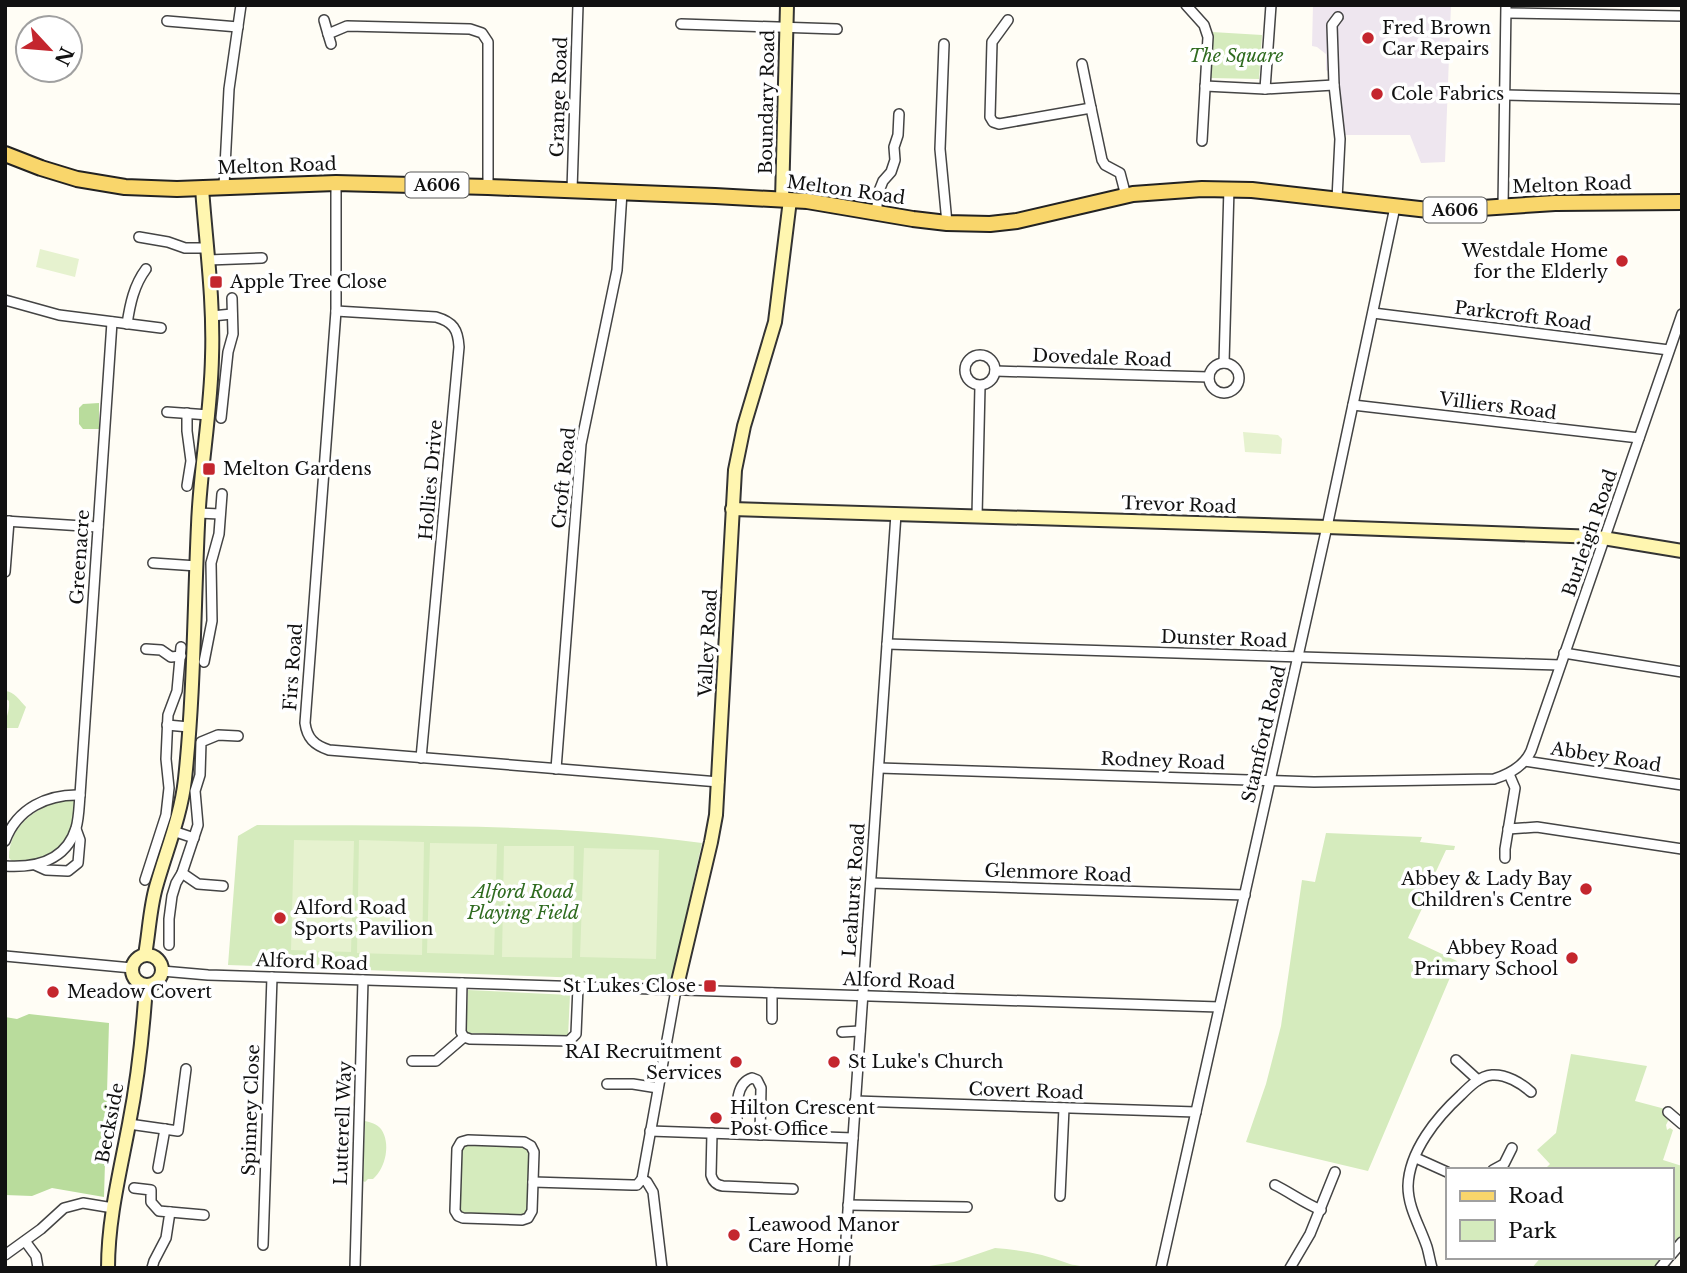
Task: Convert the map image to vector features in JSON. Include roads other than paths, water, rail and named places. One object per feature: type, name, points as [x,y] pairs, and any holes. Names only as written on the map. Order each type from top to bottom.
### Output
[{"type":"main road","name":"Melton Road","points":[[5,154],[50,171],[105,185],[162,189],[336,183],[622,192],[807,201],[947,223],[990,224],[1017,221],[1126,196],[1163,191],[1229,188],[1437,211],[1555,203],[1682,202]]},
{"type":"street","points":[[224,186],[229,89],[241,5]]},
{"type":"street","name":"Grange Road","points":[[572,190],[578,5]]},
{"type":"street","name":"Boundary Road","points":[[786,200],[787,5]]},
{"type":"street","points":[[1186,5],[1206,30],[1202,141]]},
{"type":"street","points":[[1265,89],[1271,5]]},
{"type":"street","points":[[1503,207],[1506,9],[1682,16]]},
{"type":"street","points":[[1337,199],[1340,139],[1329,43],[1332,25],[1338,17]]},
{"type":"street","points":[[324,20],[329,39],[347,26],[470,29],[482,33],[488,42],[488,187]]},
{"type":"street","points":[[1008,20],[992,42],[990,117],[993,122],[999,124],[1091,108]]},
{"type":"street","points":[[167,21],[238,27]]},
{"type":"street","points":[[681,24],[838,29]]},
{"type":"street","points":[[944,44],[940,149],[947,223]]},
{"type":"street","points":[[1082,64],[1102,160],[1120,173],[1126,196]]},
{"type":"street","points":[[1205,86],[1265,89],[1334,85]]},
{"type":"street","points":[[1505,95],[1682,99]]},
{"type":"street","points":[[876,213],[879,191],[895,160],[894,147],[899,115]]},
{"type":"street","name":"Firs Road","points":[[336,183],[336,311],[305,723],[309,737],[315,744],[328,750],[719,782]]},
{"type":"street","points":[[202,188],[212,316],[215,416]]},
{"type":"street","name":"Dovedale Road","points":[[977,516],[980,386],[971,383],[964,370],[967,361],[975,356],[985,356],[992,362],[995,371],[1209,377],[1211,386],[1219,392],[1228,392],[1236,387],[1236,369],[1224,363],[1229,188]]},
{"type":"street","name":"Croft Road","points":[[556,769],[581,444],[617,270],[622,192]]},
{"type":"street","name":"Valley Road","points":[[642,1179],[676,990],[711,842],[719,782],[735,470],[744,426],[775,322],[786,200]]},
{"type":"street","name":"Stamford Road","points":[[1161,1268],[1327,527],[1395,207]]},
{"type":"street","points":[[139,236],[207,254],[262,258]]},
{"type":"street","points":[[127,324],[130,301],[139,273]]},
{"type":"street","points":[[145,954],[155,890],[179,812],[185,782],[198,513],[233,334],[232,298]]},
{"type":"street","points":[[5,299],[59,315],[161,328]]},
{"type":"street","name":"Hollies Drive","points":[[336,311],[436,317],[452,326],[458,335],[421,758]]},
{"type":"street","name":"Parkcroft Road","points":[[1373,313],[1669,350]]},
{"type":"street","points":[[212,316],[232,314]]},
{"type":"street","name":"Burleigh Road","points":[[1525,761],[1531,751],[1682,314]]},
{"type":"street","name":"Greenacre","points":[[5,866],[36,865],[46,870],[68,872],[78,863],[80,840],[76,828],[112,322]]},
{"type":"street","points":[[1209,377],[1212,369],[1224,363]]},
{"type":"street","points":[[980,386],[989,383],[995,371]]},
{"type":"street","name":"Villiers Road","points":[[1353,405],[1639,438]]},
{"type":"street","points":[[167,412],[215,416]]},
{"type":"street","points":[[187,413],[191,461],[187,486]]},
{"type":"street","points":[[204,662],[212,621],[211,563],[219,534],[222,494]]},
{"type":"street","name":"Trevor Road","points":[[732,509],[1604,538],[1682,551]]},
{"type":"street","points":[[198,513],[220,514]]},
{"type":"street","name":"Leahurst Road","points":[[844,1268],[897,514]]},
{"type":"street","points":[[5,572],[7,521],[98,527]]},
{"type":"street","points":[[153,563],[197,566]]},
{"type":"street","name":"Dunster Road","points":[[887,644],[1560,665]]},
{"type":"street","points":[[145,880],[166,815],[169,788],[166,759],[168,715],[177,691],[181,652],[171,657],[161,650],[146,649]]},
{"type":"street","points":[[1564,653],[1682,672]]},
{"type":"street","points":[[167,726],[189,727]]},
{"type":"street","points":[[169,945],[172,896],[198,825],[195,791],[200,775],[201,742],[218,735],[238,736]]},
{"type":"street","points":[[1504,858],[1516,788],[1509,774],[1525,761]]},
{"type":"street","name":"Abbey Road","points":[[1525,761],[1682,785]]},
{"type":"street","name":"Rodney Road","points":[[879,768],[1314,782],[1494,779],[1509,774]]},
{"type":"street","points":[[5,841],[19,818],[34,805],[50,797],[80,795]]},
{"type":"street","points":[[1508,830],[1537,827],[1682,849]]},
{"type":"street","points":[[36,865],[51,859],[66,846],[76,828]]},
{"type":"street","points":[[173,831],[194,838]]},
{"type":"street","points":[[182,873],[198,884],[223,886]]},
{"type":"street","name":"Glenmore Road","points":[[871,883],[1245,895]]},
{"type":"street","points":[[145,954],[158,959],[162,971],[154,983],[146,985],[135,980],[132,968],[136,959],[145,954]]},
{"type":"street","points":[[5,956],[132,968]]},
{"type":"street","name":"Alford Road","points":[[162,971],[272,977],[1219,1007]]},
{"type":"street","name":"Spinney Close","points":[[263,1245],[272,977]]},
{"type":"street","name":"Lutterell Way","points":[[355,1268],[363,980]]},
{"type":"street","points":[[462,983],[461,1032],[464,1037],[470,1039],[569,1041],[576,1034],[578,986]]},
{"type":"street","name":"Beckside","points":[[108,1268],[113,1208],[142,1037],[146,985]]},
{"type":"street","points":[[772,993],[772,1018]]},
{"type":"street","points":[[842,1032],[860,1031]]},
{"type":"street","points":[[412,1061],[436,1061],[464,1037]]},
{"type":"street","points":[[1456,1060],[1478,1080]]},
{"type":"street","points":[[129,1124],[164,1129],[178,1136],[186,1069]]},
{"type":"street","points":[[1432,1268],[1427,1247],[1412,1213],[1408,1186],[1410,1173],[1427,1133],[1443,1112],[1478,1080],[1493,1075],[1508,1077],[1531,1092]]},
{"type":"street","points":[[737,1134],[740,1088],[744,1081],[752,1078],[757,1080],[761,1088],[760,1135]]},
{"type":"street","points":[[607,1084],[658,1088]]},
{"type":"street","name":"Covert Road","points":[[855,1101],[1196,1112]]},
{"type":"street","points":[[1060,1196],[1064,1108]]},
{"type":"street","points":[[158,1168],[164,1129]]},
{"type":"street","points":[[650,1131],[853,1138]]},
{"type":"street","points":[[712,1133],[711,1175],[716,1184],[793,1189]]},
{"type":"street","points":[[461,1142],[524,1142],[531,1146],[534,1152],[533,1182],[532,1211],[528,1218],[463,1218],[455,1211],[457,1149],[461,1142]]},
{"type":"street","points":[[1497,1168],[1504,1164],[1512,1148]]},
{"type":"street","points":[[1416,1158],[1446,1171]]},
{"type":"street","points":[[1293,1267],[1321,1210],[1335,1172]]},
{"type":"street","points":[[533,1182],[632,1185],[642,1179],[651,1186],[653,1192],[662,1268]]},
{"type":"street","points":[[1275,1185],[1321,1210]]},
{"type":"street","points":[[134,1188],[151,1190],[151,1202],[159,1211],[204,1216]]},
{"type":"street","points":[[5,1255],[64,1208],[83,1203],[113,1208]]},
{"type":"street","points":[[848,1205],[967,1206]]},
{"type":"street","points":[[152,1268],[166,1238],[170,1212]]},
{"type":"street","points":[[25,1241],[36,1256],[38,1268]]},
{"type":"place","name":"Fred Brown Car Repairs","points":[[1368,38]]},
{"type":"place","name":"Cole Fabrics","points":[[1377,94]]},
{"type":"place","name":"Westdale Home for the Elderly","points":[[1622,261]]},
{"type":"place","name":"Apple Tree Close","points":[[216,282]]},
{"type":"place","name":"Melton Gardens","points":[[209,469]]},
{"type":"place","name":"Abbey & Lady Bay Children's Centre","points":[[1586,889]]},
{"type":"place","name":"Alford Road Sports Pavilion","points":[[280,918]]},
{"type":"place","name":"Abbey Road Primary School","points":[[1572,958]]},
{"type":"place","name":"St Lukes Close","points":[[710,986]]},
{"type":"place","name":"Meadow Covert","points":[[53,992]]},
{"type":"place","name":"RAI Recruitment Services","points":[[736,1062]]},
{"type":"place","name":"St Luke's Church","points":[[834,1062]]},
{"type":"place","name":"Hilton Crescent Post Office","points":[[716,1118]]},
{"type":"place","name":"Leawood Manor Care Home","points":[[734,1235]]},
{"type":"park label","name":"The Square","points":[[1236,56]]},
{"type":"park label","name":"Alford Road Playing Field","points":[[523,902]]}]
